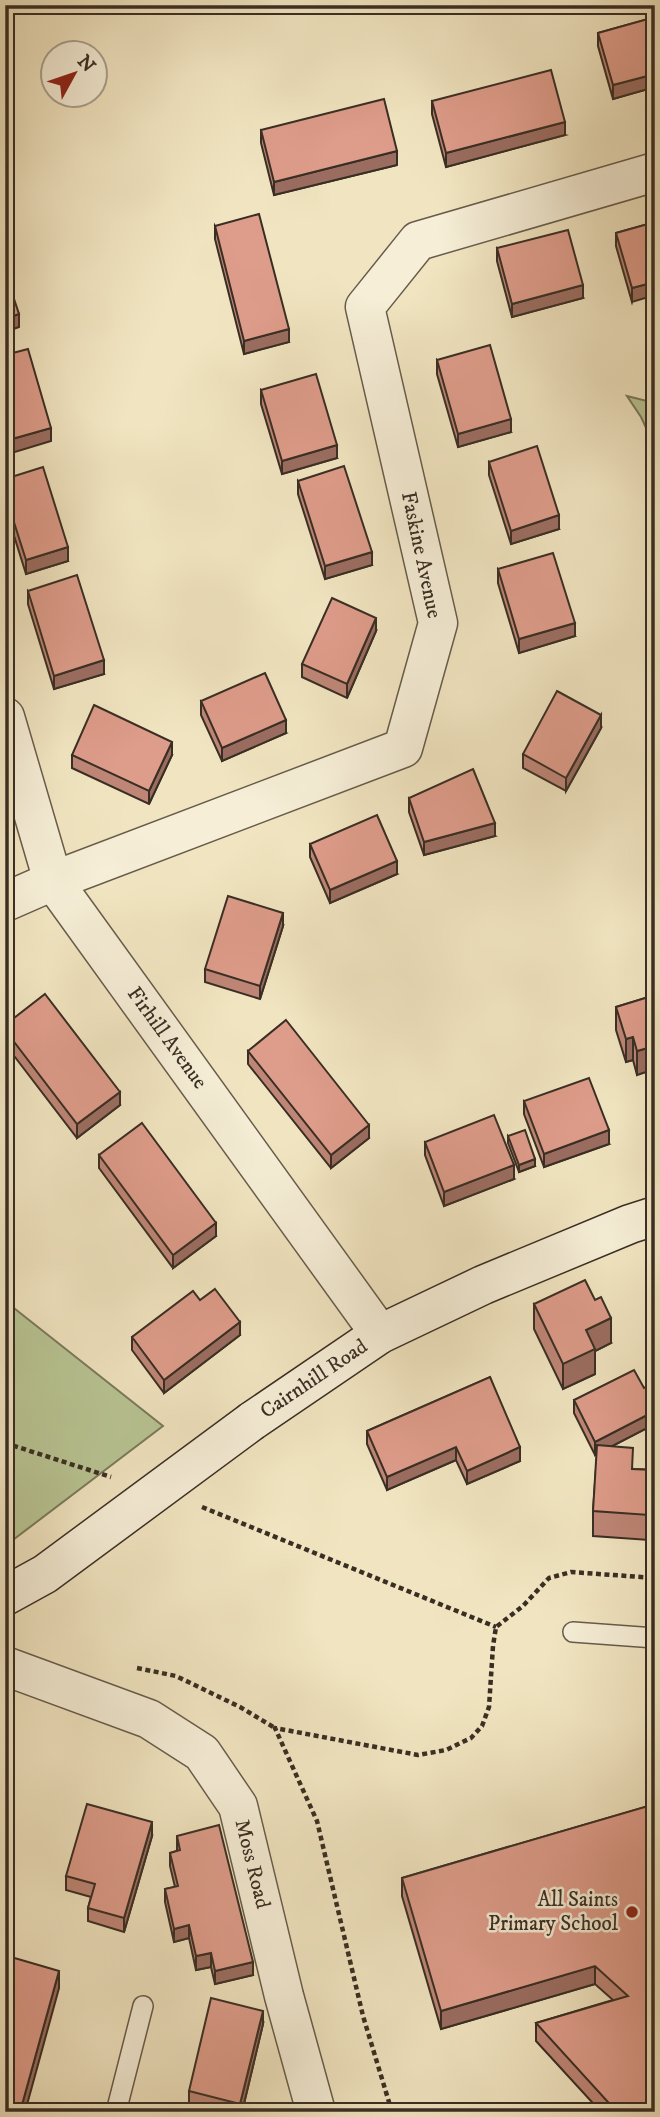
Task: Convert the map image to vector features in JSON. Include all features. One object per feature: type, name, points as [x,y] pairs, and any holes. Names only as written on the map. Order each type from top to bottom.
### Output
[{"type":"street","name":"Faskine Avenue","points":[[5,902],[53,881],[403,748],[438,622],[365,307],[418,241],[655,172]]},
{"type":"street","name":"Firhill Avenue","points":[[5,717],[53,881],[380,1334]]},
{"type":"street","name":"Cairnhill Road","points":[[5,1596],[45,1574],[252,1420],[380,1334],[483,1285],[655,1216]]},
{"type":"street","name":"Moss Road","points":[[5,1666],[149,1719],[202,1753],[238,1806],[284,1996],[316,2112]]},
{"type":"lane","points":[[573,1632],[655,1638]]},
{"type":"lane","points":[[117,2112],[143,2006]]},
{"type":"path","points":[[5,1443],[121,1480]]},
{"type":"path","points":[[198,1506],[496,1627]]},
{"type":"path","points":[[392,2112],[363,2017],[317,1821],[275,1728],[418,1755],[446,1750],[471,1738],[481,1726],[489,1707],[496,1627],[523,1606],[549,1578],[571,1572],[655,1578]]},
{"type":"green space","points":[[627,396],[655,403],[655,447],[641,417]]},
{"type":"green space","points":[[5,1301],[163,1426],[5,1546]]},
{"type":"building","points":[[655,17],[655,74],[613,85],[598,33]]},
{"type":"building","points":[[551,70],[565,122],[446,153],[432,101]]},
{"type":"building","points":[[384,99],[397,151],[274,182],[261,130]]},
{"type":"building","points":[[259,214],[289,329],[244,341],[215,226]]},
{"type":"building","points":[[655,222],[655,282],[632,288],[616,233]]},
{"type":"building","points":[[568,230],[583,285],[512,304],[497,248]]},
{"type":"building","points":[[5,272],[19,314],[5,319]]},
{"type":"building","points":[[490,345],[511,419],[458,434],[437,360]]},
{"type":"building","points":[[28,349],[51,428],[5,441],[5,355]]},
{"type":"building","points":[[316,374],[337,445],[282,461],[261,390]]},
{"type":"building","points":[[537,446],[559,515],[511,531],[489,462]]},
{"type":"building","points":[[344,466],[372,552],[325,566],[298,481]]},
{"type":"building","points":[[43,467],[68,547],[26,560],[5,494],[5,479]]},
{"type":"building","points":[[553,553],[575,623],[519,639],[498,569]]},
{"type":"building","points":[[77,575],[104,660],[54,676],[28,591]]},
{"type":"building","points":[[332,598],[376,618],[347,684],[302,664]]},
{"type":"building","points":[[265,673],[286,720],[222,748],[201,701]]},
{"type":"building","points":[[557,691],[601,715],[566,778],[523,754]]},
{"type":"building","points":[[94,705],[172,742],[149,791],[72,755]]},
{"type":"building","points":[[473,769],[495,823],[424,842],[409,798]]},
{"type":"building","points":[[377,815],[397,861],[330,890],[310,844]]},
{"type":"building","points":[[228,896],[283,913],[260,986],[205,969]]},
{"type":"building","points":[[45,994],[120,1092],[77,1124],[5,1030],[5,1025]]},
{"type":"building","points":[[655,995],[655,1046],[637,1051],[633,1037],[626,1039],[616,1007]]},
{"type":"building","points":[[286,1020],[369,1125],[331,1155],[248,1051]]},
{"type":"building","points":[[589,1078],[609,1130],[544,1154],[524,1101]]},
{"type":"building","points":[[494,1115],[514,1165],[444,1192],[425,1142]]},
{"type":"building","points":[[142,1123],[216,1223],[173,1255],[99,1155]]},
{"type":"building","points":[[525,1130],[535,1159],[519,1165],[508,1136]]},
{"type":"building","points":[[585,1280],[595,1300],[601,1297],[611,1318],[586,1330],[595,1349],[563,1364],[534,1304]]},
{"type":"building","points":[[215,1289],[240,1322],[164,1380],[132,1337],[193,1291],[200,1300]]},
{"type":"building","points":[[634,1370],[644,1388],[648,1386],[655,1400],[655,1411],[595,1442],[574,1400]]},
{"type":"building","points":[[490,1377],[520,1447],[467,1471],[456,1447],[387,1477],[367,1431]]},
{"type":"building","points":[[597,1445],[633,1448],[632,1469],[655,1470],[655,1494],[651,1494],[649,1515],[593,1511]]},
{"type":"building","points":[[87,1804],[152,1822],[124,1918],[88,1908],[95,1884],[66,1876]]},
{"type":"building","points":[[655,1804],[655,2112],[617,2112],[536,2023],[628,1996],[595,1966],[441,2011],[402,1878]]},
{"type":"building","points":[[219,1825],[253,1962],[215,1971],[211,1953],[196,1956],[189,1925],[174,1929],[165,1889],[178,1886],[170,1853],[180,1850],[177,1836]]},
{"type":"building","points":[[11,1957],[59,1971],[20,2112],[5,2112],[5,1978]]},
{"type":"building","points":[[211,1998],[263,2011],[240,2104],[189,2091]]},
{"type":"place","name":"All Saints Primary School","points":[[632,1912]]}]
